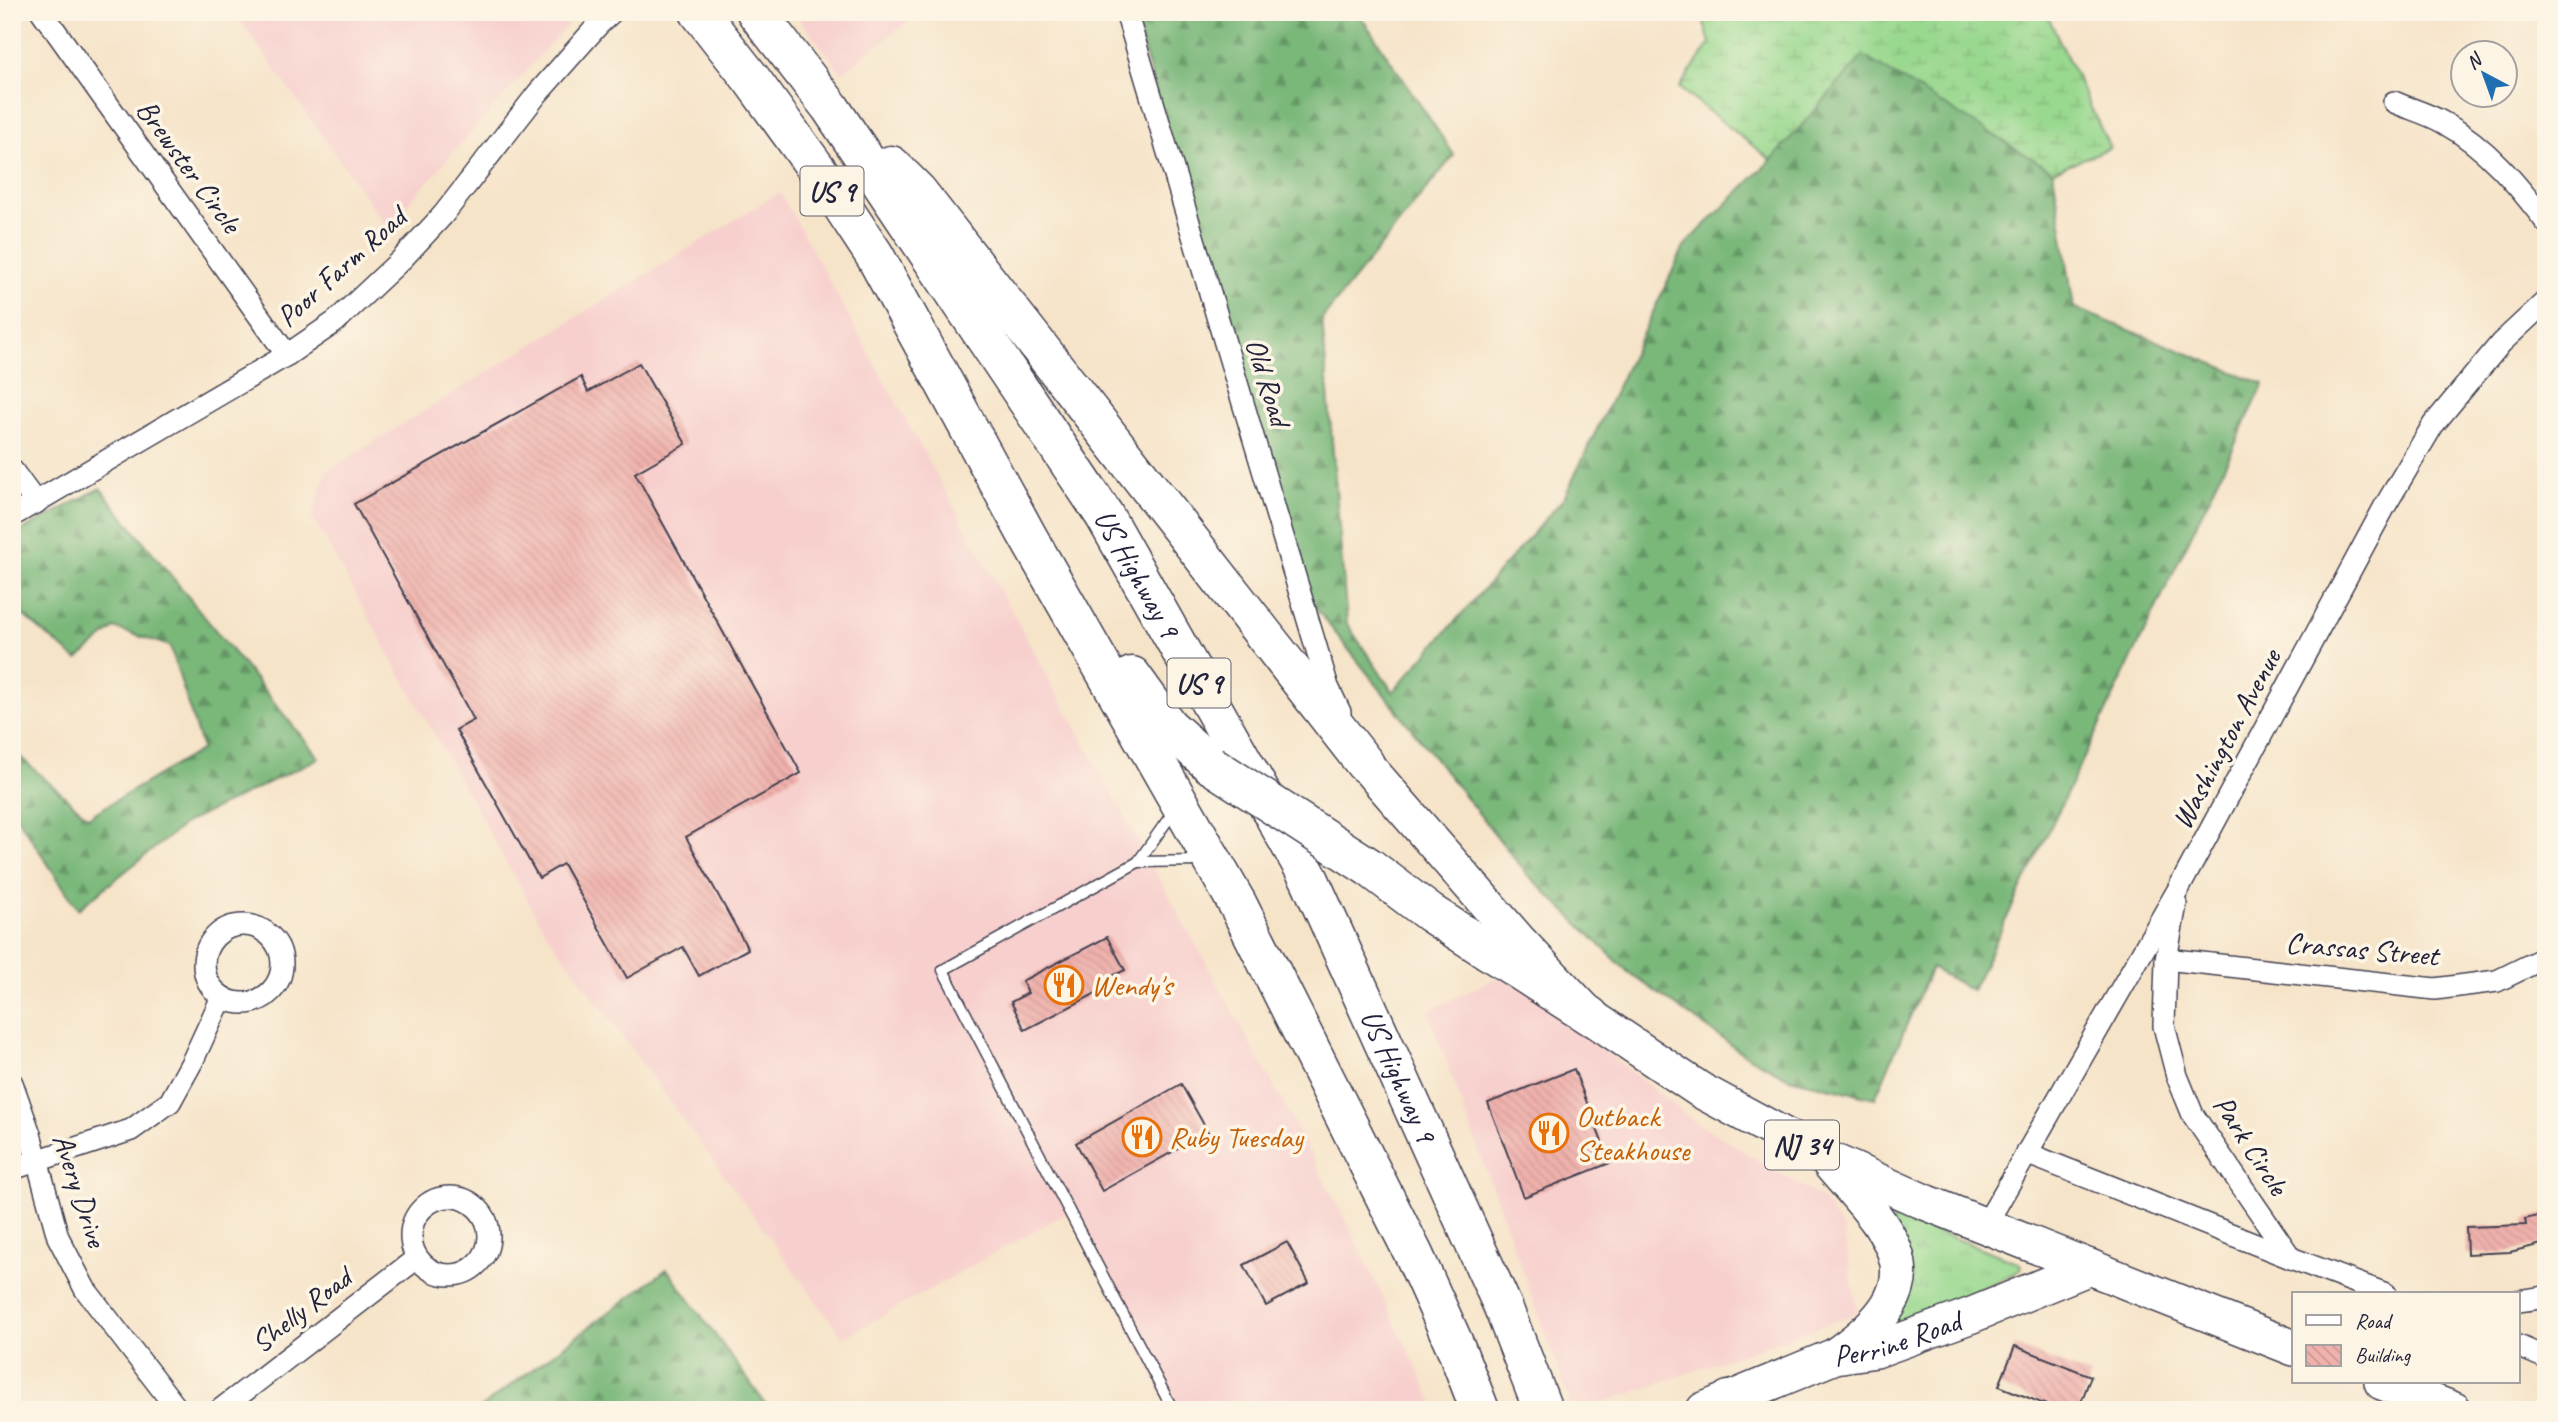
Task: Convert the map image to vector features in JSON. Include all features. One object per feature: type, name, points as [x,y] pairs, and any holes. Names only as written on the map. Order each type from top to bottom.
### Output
[{"type":"highway","name":"US Highway 9","points":[[699,12],[752,79],[829,186],[875,256],[1028,537],[1238,905],[1414,1255],[1456,1348],[1480,1410]]},
{"type":"highway","name":"US Highway 9","points":[[756,12],[830,107],[1104,515],[1309,878],[1503,1307],[1543,1410]]},
{"type":"highway","points":[[830,107],[918,192],[1365,764]]},
{"type":"highway","points":[[1028,537],[1168,726],[1211,765],[1369,867],[1430,913],[1590,1016]]},
{"type":"main road","points":[[1365,764],[1518,940],[1590,1016]]},
{"type":"main road","name":"NJ 34","points":[[1590,1016],[1700,1090],[1824,1157],[1985,1226],[2292,1347]]},
{"type":"main road","points":[[1824,1157],[1865,1203],[1887,1234],[1898,1261],[1899,1283],[1890,1306],[1867,1333],[1835,1356]]},
{"type":"main road","name":"Perrine Road","points":[[1722,1406],[1835,1356],[1876,1350],[2090,1267]]},
{"type":"main road","points":[[2387,1384],[2454,1410]]},
{"type":"street","name":"Brewster Circle","points":[[42,12],[287,355]]},
{"type":"street","name":"Poor Farm Road","points":[[12,516],[287,355],[335,321],[402,259],[443,215],[538,93],[612,12]]},
{"type":"street","name":"Old Road","points":[[1126,12],[1328,687],[1365,764]]},
{"type":"street","points":[[2394,102],[2444,122],[2488,154],[2521,189],[2546,222]]},
{"type":"street","name":"Washington Avenue","points":[[1985,1226],[2179,888],[2385,506],[2433,425],[2501,343],[2546,301]]},
{"type":"street","points":[[12,470],[36,503]]},
{"type":"street","name":"Park Circle","points":[[2179,888],[2166,959],[2164,1026],[2176,1076],[2193,1115],[2291,1258]]},
{"type":"street","name":"Crassas Street","points":[[2166,959],[2435,989],[2497,981],[2546,957]]},
{"type":"street","points":[[12,1169],[131,1130],[170,1102],[222,997]]},
{"type":"street","name":"Avery Drive","points":[[12,1083],[58,1237],[85,1289],[178,1410]]},
{"type":"street","points":[[2026,1153],[2381,1292]]},
{"type":"street","name":"Shelly Road","points":[[220,1410],[417,1258]]},
{"type":"street","points":[[2520,1301],[2546,1297]]},
{"type":"street","points":[[2520,1347],[2546,1358]]},
{"type":"lane","points":[[1173,1410],[943,970],[1138,862],[1180,803]]},
{"type":"lane","points":[[1138,862],[1213,861]]},
{"type":"shaded area","points":[[234,12],[579,12],[387,227]]},
{"type":"shaded area","points":[[794,12],[920,12],[842,73]]},
{"type":"shaded area","points":[[780,192],[1285,1106],[1349,1227],[1437,1410],[1169,1410],[1075,1208],[843,1338],[545,931],[312,517],[327,471]]},
{"type":"shaded area","points":[[1506,973],[1691,1119],[1821,1198],[1843,1229],[1858,1313],[1583,1410],[1573,1410],[1428,1011]]},
{"type":"green space","points":[[1133,12],[1363,12],[1360,15],[1454,155],[1322,319],[1347,624],[1393,692],[1564,498],[1685,245],[1771,160],[1863,55],[2053,171],[2074,308],[2264,384],[1972,990],[1931,968],[1875,1098],[1789,1078],[1747,1056],[1628,972],[1526,873],[1295,582]]},
{"type":"green space","points":[[1701,12],[2046,12],[2110,148],[2053,171],[1863,56],[1771,160],[1679,88],[1710,43]]},
{"type":"green space","points":[[100,488],[319,758],[186,823],[78,909],[12,810],[12,750],[88,817],[202,749],[170,646],[114,628],[77,660],[12,606],[12,536]]},
{"type":"green space","points":[[1893,1215],[2017,1262],[2021,1265],[2020,1270],[1894,1325]]},
{"type":"green space","points":[[667,1269],[770,1410],[478,1410]]},
{"type":"building","points":[[639,363],[686,444],[635,473],[801,773],[686,837],[748,949],[699,976],[683,947],[627,978],[563,864],[539,878],[456,730],[474,720],[354,504],[581,377],[588,392]]},
{"type":"building","name":"Wendy's","points":[[1107,937],[1125,970],[1102,981],[1106,988],[1025,1030],[1011,1002],[1028,993],[1022,981]]},
{"type":"building","name":"Outback Steakhouse","points":[[1574,1069],[1610,1163],[1524,1197],[1488,1103]]},
{"type":"building","name":"Ruby Tuesday","points":[[1181,1084],[1208,1132],[1102,1191],[1076,1143]]},
{"type":"building","points":[[2546,1214],[2546,1243],[2510,1252],[2467,1254],[2466,1227],[2526,1225],[2525,1219]]},
{"type":"building","points":[[1287,1242],[1309,1283],[1266,1306],[1244,1265]]},
{"type":"building","points":[[2015,1346],[2091,1376],[2078,1410],[2059,1410],[1999,1386]]},
{"type":"place","name":"Wendy's","points":[[1064,985]]},
{"type":"place","name":"Outback Steakhouse","points":[[1549,1133]]},
{"type":"place","name":"Ruby Tuesday","points":[[1142,1137]]}]
